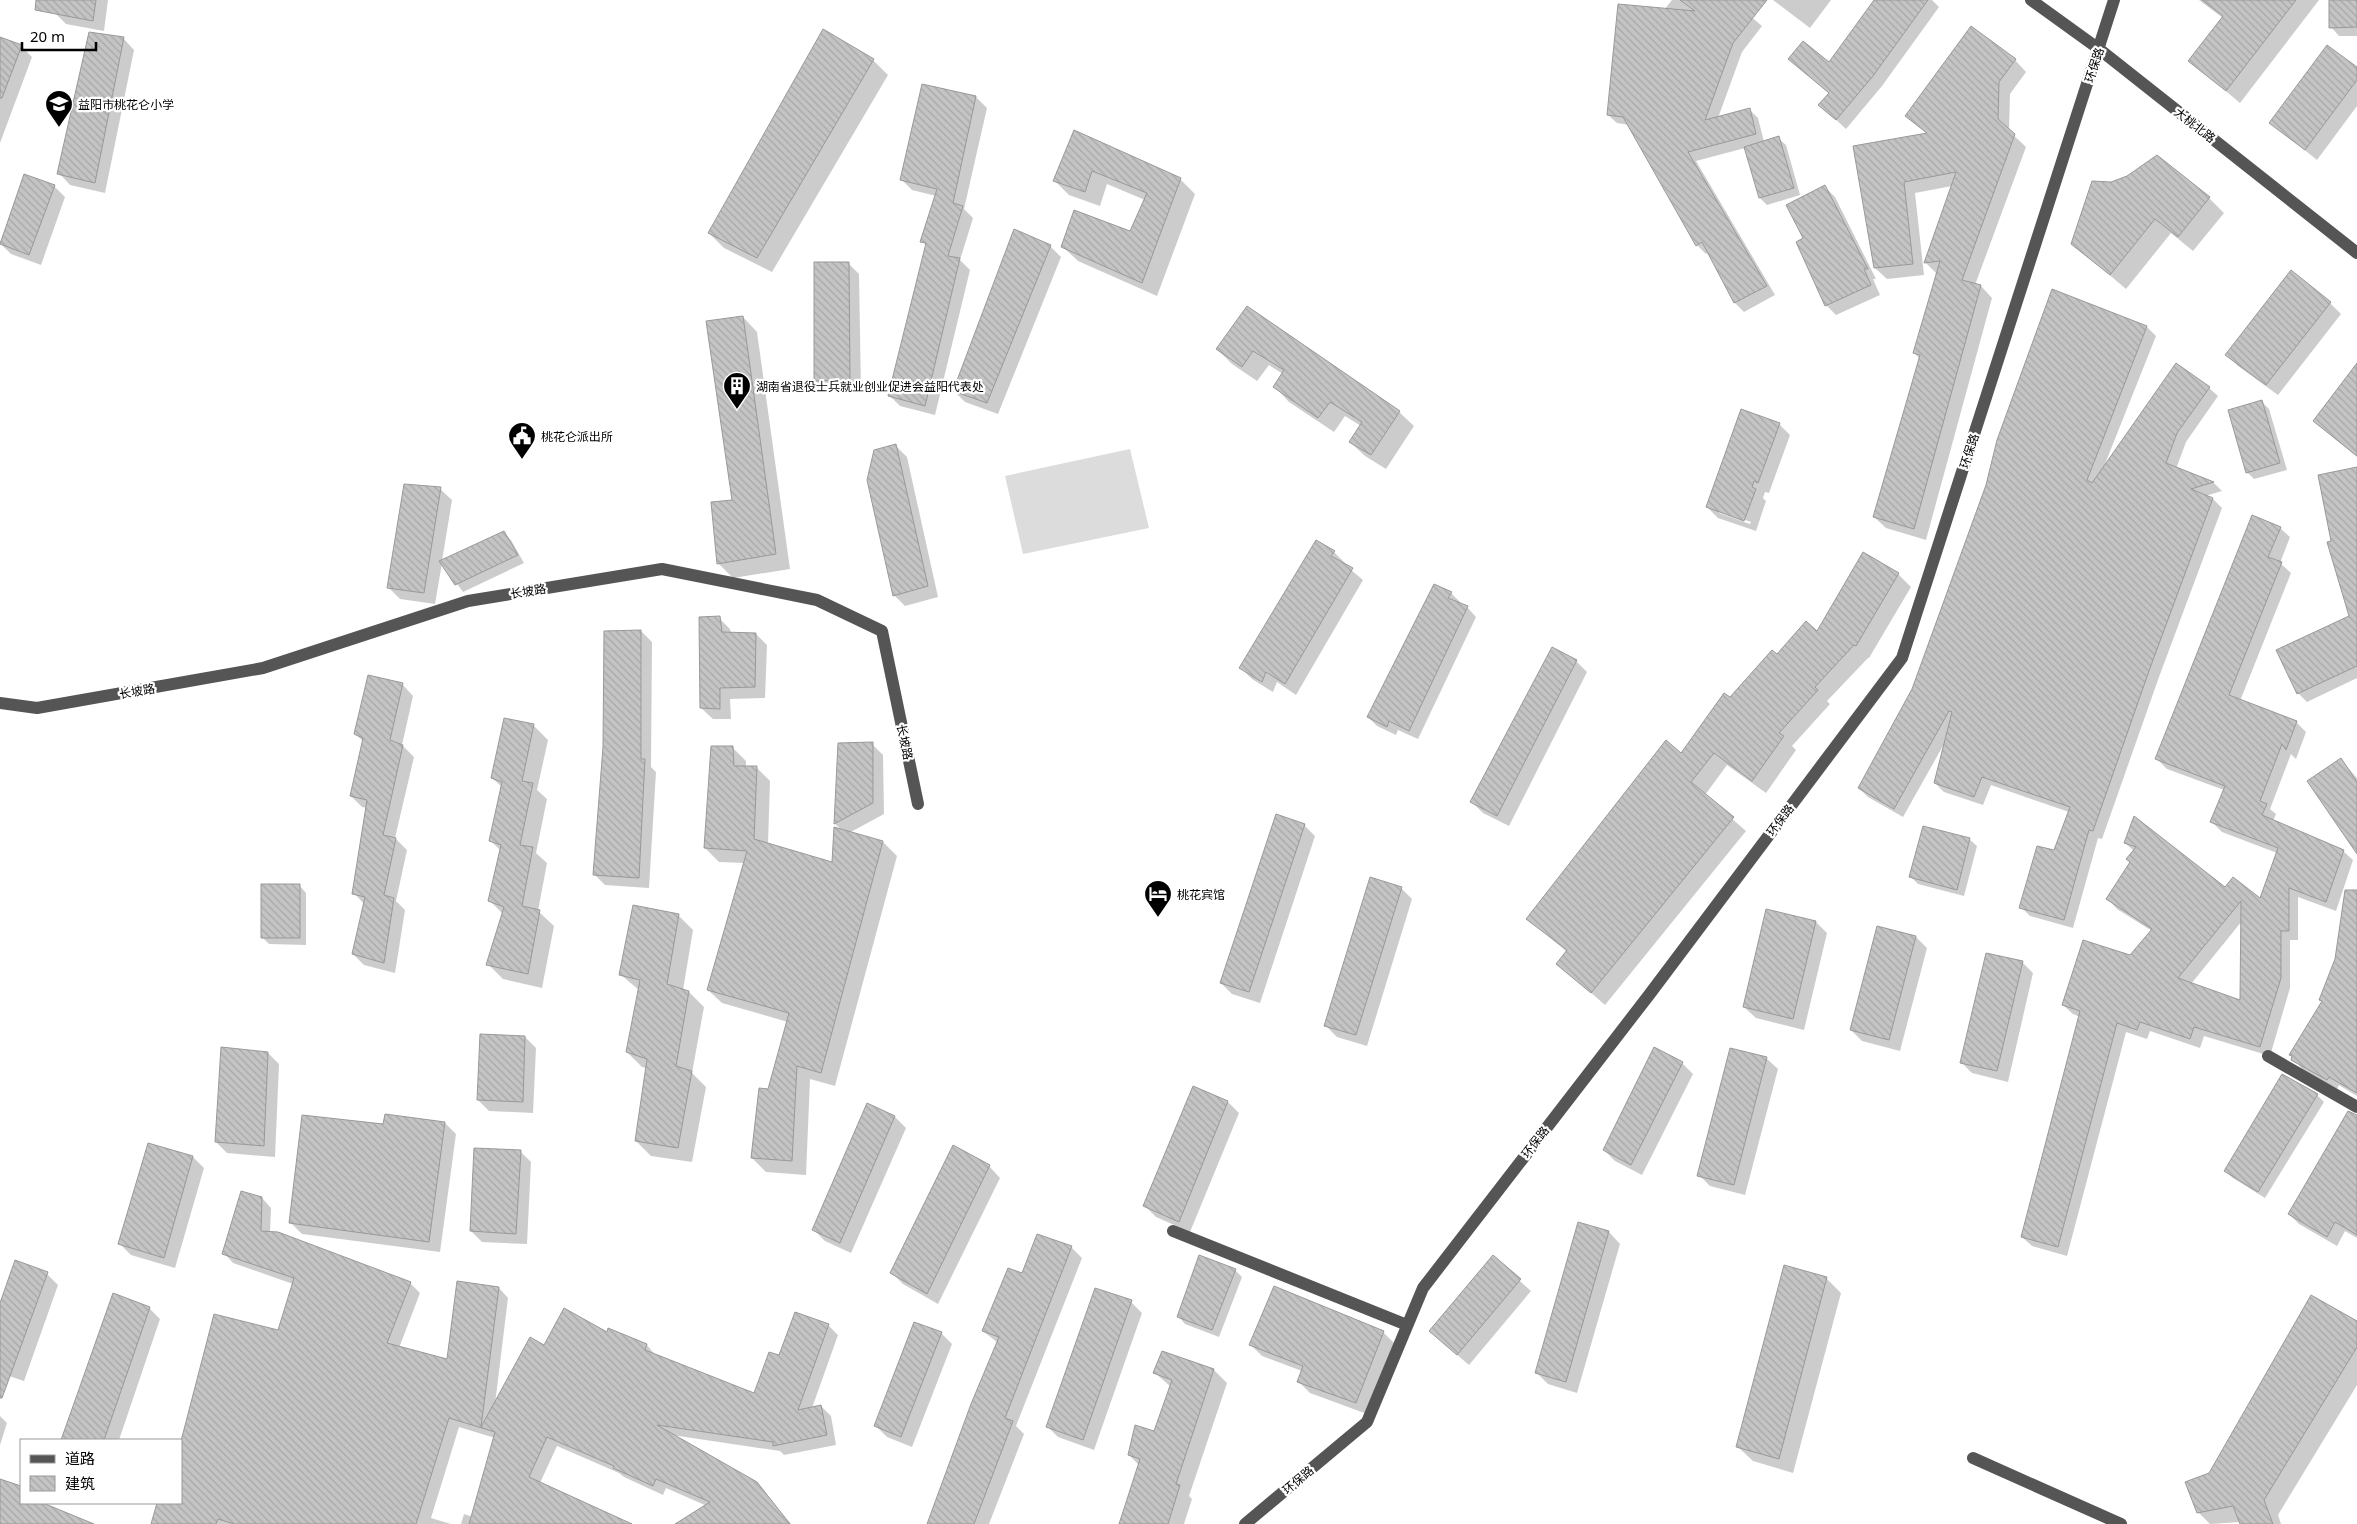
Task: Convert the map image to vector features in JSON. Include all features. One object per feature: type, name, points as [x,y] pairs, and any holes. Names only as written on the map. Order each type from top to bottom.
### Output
[{"type":"street","name":"大桃北路","points":[[2031,0],[2099,49],[2357,253]]},
{"type":"street","name":"环保路","points":[[1245,1524],[1367,1422],[1423,1288],[1649,995],[1902,658],[2114,0]]},
{"type":"street","name":"长坡路","points":[[0,703],[37,708],[263,668],[468,601],[662,569],[817,600],[882,631],[918,804]]},
{"type":"street","points":[[2268,1056],[2357,1107]]},
{"type":"street","points":[[1173,1231],[1408,1325]]},
{"type":"street","points":[[1973,1458],[2121,1524]]},
{"type":"shaded area","points":[[1130,449],[1149,528],[1023,554],[1005,476]]},
{"type":"building","points":[[36,0],[96,0],[93,21],[35,10]]},
{"type":"building","points":[[1680,0],[1767,0],[1733,43],[1705,120],[1750,108],[1756,134],[1688,152],[1767,286],[1734,303],[1702,242],[1696,246],[1623,117],[1607,115],[1618,4],[1695,11]]},
{"type":"building","points":[[1874,0],[1928,0],[1873,76],[1836,120],[1818,105],[1829,93],[1788,59],[1803,41],[1829,62]]},
{"type":"building","points":[[2202,0],[2296,0],[2226,91],[2188,61],[2223,16]]},
{"type":"building","points":[[2329,0],[2357,0],[2357,27],[2329,28]]},
{"type":"building","points":[[1971,26],[2016,59],[1999,82],[1998,119],[2015,134],[1962,280],[1981,285],[1914,529],[1873,517],[1920,355],[1913,353],[1940,261],[1924,263],[1956,172],[1904,182],[1913,264],[1874,268],[1853,146],[1927,133],[1905,116]]},
{"type":"building","points":[[823,29],[874,59],[757,258],[708,233]]},
{"type":"building","points":[[89,32],[124,37],[95,183],[57,174]]},
{"type":"building","points":[[0,37],[22,45],[2,98],[0,98]]},
{"type":"building","points":[[2327,45],[2357,67],[2357,80],[2305,150],[2269,123]]},
{"type":"building","points":[[922,84],[976,96],[953,203],[963,206],[948,256],[960,258],[925,406],[888,396],[926,243],[920,242],[937,189],[900,180]]},
{"type":"building","points":[[1074,130],[1181,178],[1142,283],[1061,247],[1074,210],[1130,231],[1147,193],[1092,171],[1085,192],[1053,181]]},
{"type":"building","points":[[1779,136],[1794,188],[1759,198],[1744,147]]},
{"type":"building","points":[[2157,155],[2210,197],[2178,237],[2155,219],[2110,275],[2071,244],[2092,181],[2111,182],[2127,176]]},
{"type":"building","points":[[24,174],[55,185],[29,255],[0,244]]},
{"type":"building","points":[[1825,185],[1868,269],[1864,269],[1871,285],[1825,306],[1796,242],[1803,238],[1786,205]]},
{"type":"building","points":[[1014,229],[1051,245],[987,403],[953,391]]},
{"type":"building","points":[[814,262],[849,262],[850,380],[814,381]]},
{"type":"building","points":[[2291,270],[2331,302],[2266,385],[2225,355]]},
{"type":"building","points":[[2052,289],[2147,326],[2087,480],[2092,483],[2176,363],[2210,387],[2177,433],[2166,463],[2214,482],[2191,489],[2213,498],[2150,668],[2093,831],[2089,830],[2064,920],[2019,908],[2037,846],[2054,850],[2070,807],[1982,777],[1974,797],[1934,783],[1952,712],[1949,711],[1894,809],[1858,788],[1912,689],[1986,485],[1997,440]]},
{"type":"building","points":[[1247,306],[1400,411],[1371,455],[1349,442],[1362,422],[1330,402],[1318,418],[1273,387],[1284,370],[1253,351],[1242,367],[1216,349]]},
{"type":"building","name":"湖南省退役士兵就业创业促进会益阳代表处","points":[[743,316],[776,554],[717,564],[711,502],[732,500],[706,321]]},
{"type":"building","points":[[2357,363],[2357,456],[2313,421]]},
{"type":"building","points":[[2262,400],[2280,463],[2246,473],[2228,410]]},
{"type":"building","points":[[1741,409],[1780,423],[1758,483],[1754,481],[1752,487],[1756,489],[1744,521],[1706,507]]},
{"type":"building","points":[[896,444],[928,586],[893,596],[867,480],[874,450]]},
{"type":"building","points":[[2357,467],[2357,666],[2297,694],[2276,650],[2349,616],[2327,542],[2331,541],[2318,475]]},
{"type":"building","points":[[404,484],[441,487],[424,593],[387,588]]},
{"type":"building","points":[[2252,515],[2281,527],[2268,557],[2282,562],[2229,695],[2297,721],[2286,750],[2282,744],[2260,801],[2267,804],[2262,815],[2344,850],[2326,902],[2289,888],[2289,931],[2281,931],[2281,978],[2260,1047],[2194,1027],[2190,1039],[2140,1022],[2137,1030],[2117,1023],[2058,1247],[2021,1237],[2080,1011],[2062,1005],[2083,940],[2130,955],[2152,929],[2106,899],[2130,862],[2126,859],[2136,847],[2124,843],[2134,816],[2225,887],[2233,877],[2260,898],[2278,848],[2210,822],[2225,786],[2155,759]],"holes":[[[2241,901],[2240,1000],[2178,978]]]},
{"type":"building","points":[[504,531],[518,555],[455,585],[439,561]]},
{"type":"building","points":[[1316,540],[1335,551],[1331,556],[1353,568],[1285,684],[1266,672],[1262,682],[1239,668]]},
{"type":"building","points":[[1863,552],[1899,573],[1856,646],[1854,645],[1815,687],[1818,690],[1779,733],[1784,736],[1752,781],[1714,753],[1691,782],[1734,817],[1591,993],[1556,964],[1567,950],[1526,919],[1666,740],[1681,753],[1724,693],[1730,697],[1772,650],[1777,654],[1806,621],[1817,631]]},
{"type":"building","points":[[1434,584],[1452,592],[1448,598],[1468,606],[1409,731],[1389,721],[1387,727],[1367,717]]},
{"type":"building","points":[[720,616],[722,632],[756,633],[755,687],[720,688],[720,709],[700,708],[699,617]]},
{"type":"building","points":[[641,630],[641,759],[645,759],[639,878],[593,875],[603,747],[604,631]]},
{"type":"building","points":[[1552,647],[1577,660],[1497,816],[1470,802]]},
{"type":"building","points":[[368,675],[403,683],[390,740],[403,745],[383,835],[396,838],[384,895],[394,898],[384,963],[352,954],[365,897],[352,894],[367,800],[350,796],[363,738],[354,734]]},
{"type":"building","points":[[504,718],[534,724],[522,781],[533,783],[520,845],[533,847],[522,906],[540,910],[528,974],[486,965],[504,907],[488,901],[501,845],[489,841],[502,782],[491,778]]},
{"type":"building","points":[[873,742],[873,803],[834,824],[838,743]]},
{"type":"building","points":[[711,746],[733,746],[734,766],[757,766],[754,839],[832,862],[834,827],[883,841],[821,1073],[797,1066],[792,1161],[751,1158],[759,1088],[768,1089],[789,1013],[707,990],[747,851],[704,848]]},
{"type":"building","points":[[2341,758],[2357,782],[2357,854],[2307,781]]},
{"type":"building","points":[[1276,814],[1305,824],[1249,992],[1220,983]]},
{"type":"building","points":[[1923,826],[1970,838],[1957,890],[1909,877]]},
{"type":"building","points":[[1370,877],[1402,887],[1356,1035],[1324,1026]]},
{"type":"building","points":[[261,884],[300,884],[300,938],[261,938]]},
{"type":"building","points":[[2345,890],[2357,890],[2357,1093],[2329,1077],[2327,1080],[2291,1060],[2292,1056],[2289,1055],[2322,1001],[2319,1000],[2335,959]]},
{"type":"building","points":[[633,905],[679,914],[667,984],[689,991],[676,1066],[692,1071],[678,1148],[635,1141],[647,1059],[626,1052],[640,980],[619,975]]},
{"type":"building","points":[[1766,909],[1816,921],[1793,1019],[1743,1007]]},
{"type":"building","points":[[1877,926],[1916,936],[1889,1040],[1850,1030]]},
{"type":"building","points":[[1986,953],[2023,961],[1997,1071],[1960,1063]]},
{"type":"building","points":[[480,1034],[525,1036],[523,1102],[477,1100]]},
{"type":"building","points":[[221,1047],[268,1052],[264,1146],[215,1142]]},
{"type":"building","points":[[1654,1047],[1683,1062],[1631,1165],[1603,1150]]},
{"type":"building","points":[[1730,1048],[1767,1057],[1734,1185],[1697,1176]]},
{"type":"building","points":[[2282,1074],[2318,1094],[2258,1192],[2224,1171]]},
{"type":"building","points":[[1193,1086],[1228,1101],[1179,1222],[1143,1206]]},
{"type":"building","points":[[867,1103],[895,1116],[840,1243],[812,1230]]},
{"type":"building","points":[[2348,1111],[2357,1115],[2357,1235],[2335,1222],[2327,1237],[2288,1214]]},
{"type":"building","points":[[385,1114],[445,1122],[429,1242],[289,1223],[302,1115],[383,1124]]},
{"type":"building","points":[[148,1143],[193,1156],[164,1258],[118,1244]]},
{"type":"building","points":[[953,1145],[990,1165],[927,1294],[890,1273]]},
{"type":"building","points":[[474,1148],[521,1150],[516,1234],[470,1231]]},
{"type":"building","points":[[241,1191],[262,1197],[261,1231],[278,1232],[411,1282],[387,1343],[447,1359],[457,1281],[499,1287],[481,1427],[530,1337],[544,1345],[564,1308],[607,1332],[608,1328],[647,1344],[645,1350],[754,1393],[769,1352],[779,1355],[795,1312],[829,1324],[798,1410],[821,1405],[827,1435],[773,1446],[773,1442],[657,1425],[757,1482],[790,1524],[675,1524],[710,1502],[656,1479],[653,1486],[613,1468],[614,1466],[547,1437],[529,1477],[632,1524],[469,1524],[495,1432],[449,1418],[416,1524],[234,1524],[218,1519],[216,1524],[151,1524],[157,1504],[182,1504],[182,1439],[214,1314],[278,1330],[294,1278],[222,1254]]},
{"type":"building","points":[[1578,1222],[1609,1231],[1566,1382],[1535,1373]]},
{"type":"building","points":[[1037,1234],[1072,1246],[1005,1418],[1013,1421],[974,1524],[927,1524],[971,1404],[999,1337],[982,1331],[1008,1268],[1022,1273]]},
{"type":"building","points":[[1199,1255],[1236,1269],[1212,1330],[1177,1317]]},
{"type":"building","points":[[1493,1255],[1521,1279],[1457,1355],[1429,1331]]},
{"type":"building","points":[[15,1260],[48,1272],[2,1398],[0,1398],[0,1303]]},
{"type":"building","points":[[1784,1265],[1827,1277],[1779,1459],[1736,1447]]},
{"type":"building","points":[[1274,1286],[1384,1331],[1356,1403],[1297,1382],[1303,1366],[1249,1345]]},
{"type":"building","points":[[1095,1288],[1132,1300],[1083,1440],[1046,1427]]},
{"type":"building","points":[[113,1293],[150,1307],[104,1439],[61,1439]]},
{"type":"building","points":[[2311,1295],[2357,1321],[2357,1347],[2264,1500],[2273,1524],[2240,1524],[2233,1506],[2197,1513],[2185,1482],[2209,1473]]},
{"type":"building","points":[[914,1322],[942,1332],[901,1437],[874,1426]]},
{"type":"building","points":[[1162,1351],[1214,1369],[1176,1484],[1180,1485],[1168,1524],[1119,1524],[1140,1459],[1128,1455],[1135,1425],[1154,1431],[1172,1380],[1153,1373]]},
{"type":"building","points":[[0,1479],[20,1486],[20,1504],[45,1504],[94,1524],[0,1524]]},
{"type":"place","name":"益阳市桃花仑小学","points":[[59,128]]},
{"type":"place","name":"湖南省退役士兵就业创业促进会益阳代表处","points":[[737,410]]},
{"type":"place","name":"桃花仑派出所","points":[[522,460]]},
{"type":"place","name":"桃花宾馆","points":[[1158,918]]}]
